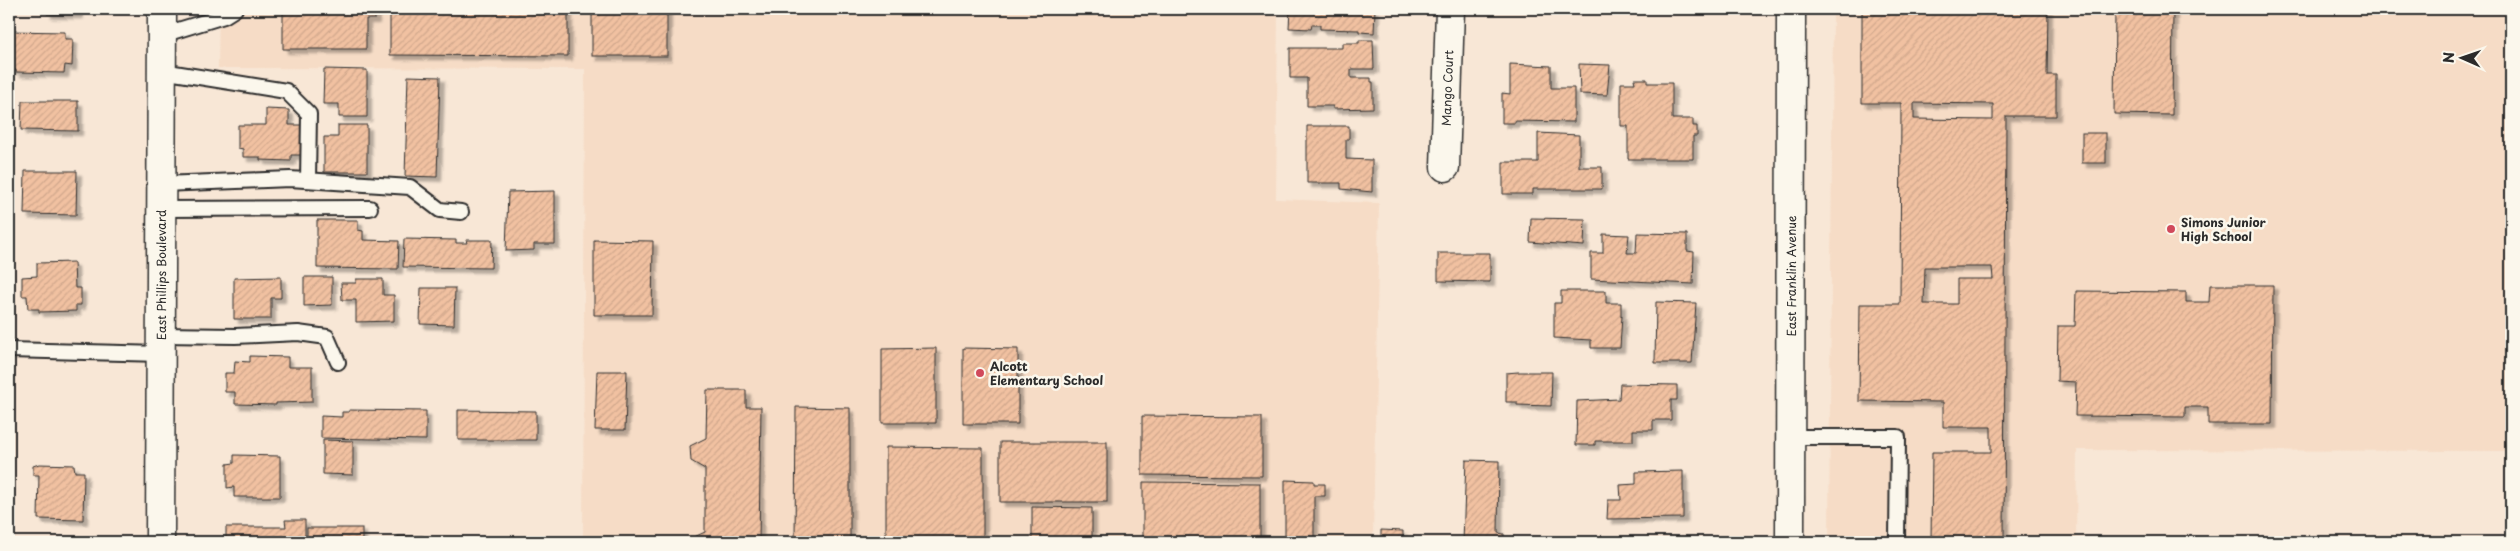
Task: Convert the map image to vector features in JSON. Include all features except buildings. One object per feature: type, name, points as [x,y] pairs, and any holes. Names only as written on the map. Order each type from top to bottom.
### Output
[{"type":"street","name":"Mango Court","points":[[1445,167],[1450,9]]},
{"type":"street","name":"East Franklin Avenue","points":[[1790,542],[1791,9]]},
{"type":"street","name":"East Phillips Boulevard","points":[[160,542],[162,22]]},
{"type":"lane","points":[[162,22],[224,16],[234,9]]},
{"type":"lane","points":[[162,71],[286,91],[309,114],[308,180]]},
{"type":"lane","points":[[162,196],[308,180],[410,187],[440,210],[461,212]]},
{"type":"lane","points":[[162,196],[370,208]]},
{"type":"lane","points":[[9,350],[161,344],[235,336],[298,333],[327,337],[338,362]]},
{"type":"lane","points":[[1790,437],[1898,437],[1897,542]]},
{"type":"shaded area","name":"Alcott Elementary School","points":[[219,9],[1278,9],[1276,199],[1379,203],[1373,542],[583,542],[585,69],[218,68]]},
{"type":"shaded area","name":"Simons Junior High School","points":[[1833,9],[2511,9],[2511,451],[2077,450],[2076,542],[1829,542]]},
{"type":"place","name":"Simons Junior High School","points":[[2171,229]]},
{"type":"place","name":"Alcott Elementary School","points":[[980,373]]}]
